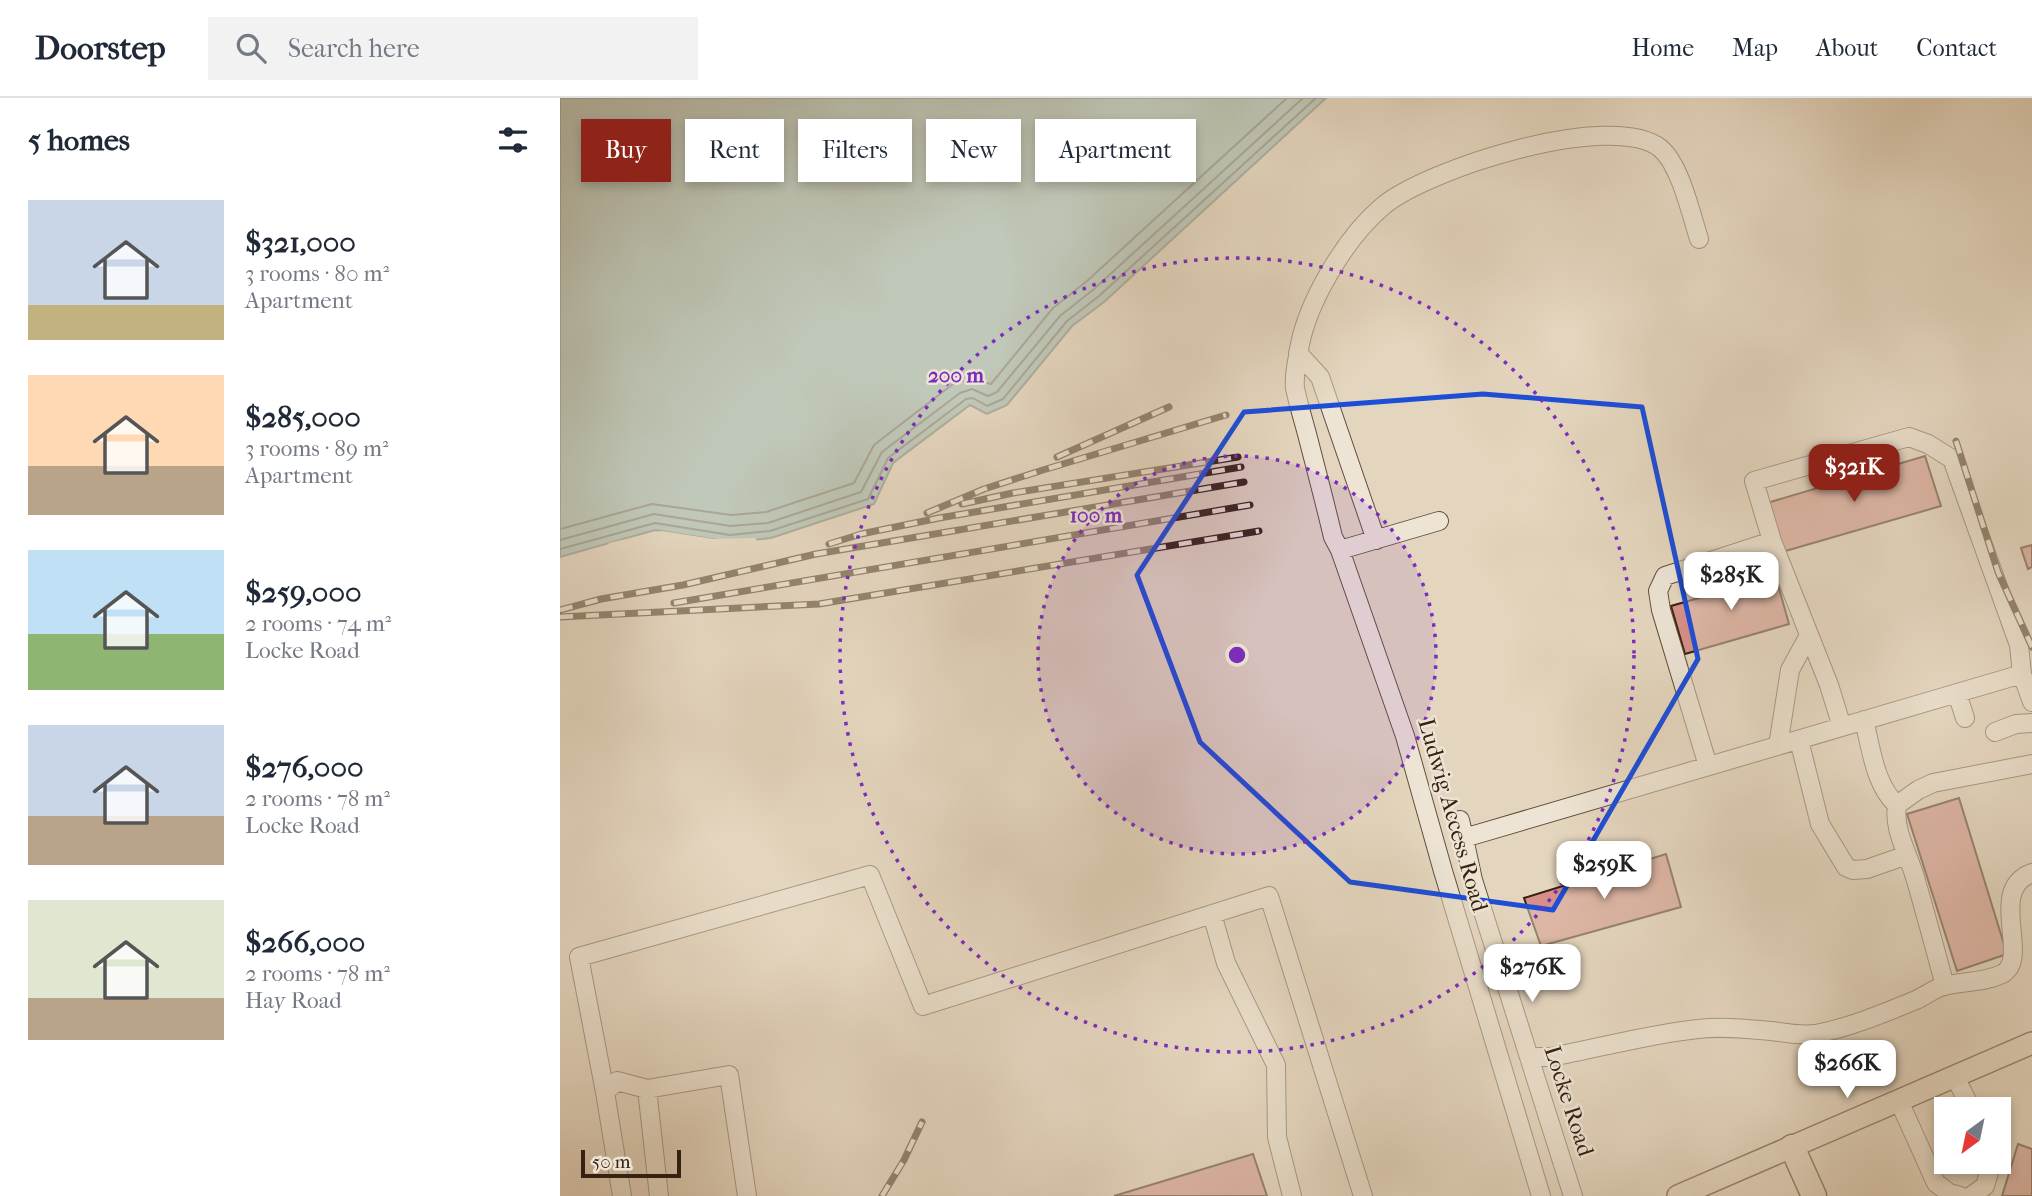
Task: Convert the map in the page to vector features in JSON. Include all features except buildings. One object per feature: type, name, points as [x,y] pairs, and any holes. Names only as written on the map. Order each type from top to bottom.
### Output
[{"type":"highway","points":[[1792,1147],[1814,1196]]},
{"type":"main road","points":[[1678,1196],[2032,1043]]},
{"type":"street","name":"Ludwig Access Road","points":[[1541,1196],[1405,736],[1348,569],[1333,537],[1295,386],[1298,353],[1307,321],[1324,283],[1349,242],[1383,205],[1421,183],[1518,149],[1566,138],[1626,136],[1647,140],[1661,148],[1671,161],[1699,239]]},
{"type":"street","points":[[1298,353],[1321,377],[1376,540]]},
{"type":"street","points":[[1842,727],[1829,685],[1808,638],[1772,541],[1754,481],[1909,437],[1928,444],[1952,459],[2019,645],[2022,674],[2032,702]]},
{"type":"street","points":[[1340,550],[1439,522]]},
{"type":"street","points":[[1708,766],[1661,610],[1658,591],[1664,576],[1772,541]]},
{"type":"street","points":[[1778,746],[1790,670],[1808,638]]},
{"type":"street","points":[[1464,838],[2022,674]]},
{"type":"street","points":[[1957,693],[1965,718]]},
{"type":"street","points":[[1864,720],[1881,781],[1888,797],[1897,805]]},
{"type":"street","points":[[1995,732],[2016,724],[2032,723]]},
{"type":"street","points":[[1799,740],[1820,824],[1846,867],[1853,870],[1867,869],[1907,855]]},
{"type":"street","points":[[1945,986],[1895,816],[1897,805],[1933,783],[2032,764]]},
{"type":"street","name":"Locke Road","points":[[1460,820],[1473,880],[1573,1196]]},
{"type":"street","points":[[1529,1057],[1551,1057],[1697,1029],[1731,1028],[1812,1034],[1891,1010],[1945,986],[2004,974],[2014,964],[2016,953],[2012,925],[2014,890],[2018,881],[2032,873]]},
{"type":"street","points":[[622,1196],[606,1092],[579,957],[870,876],[923,1006],[1269,897],[1363,1196]]},
{"type":"street","points":[[1212,914],[1226,963],[1276,1065],[1277,1137],[1292,1196]]},
{"type":"street","points":[[606,1092],[617,1081],[647,1089],[729,1075],[747,1196]]},
{"type":"street","points":[[1955,1077],[1965,1097]]},
{"type":"street","points":[[647,1089],[659,1196]]},
{"type":"street","points":[[1899,1101],[1936,1184],[1949,1193],[1960,1196]]},
{"type":"street","points":[[1971,1196],[1986,1186],[1990,1174]]},
{"type":"highlighted area","points":[[1483,394],[1642,407],[1698,659],[1553,910],[1350,882],[1200,742],[1137,575],[1244,412]]},
{"type":"water","points":[[560,98],[1326,98],[1104,302],[1072,326],[1007,405],[987,414],[970,405],[893,463],[874,504],[771,538],[730,542],[655,530],[560,557]]},
{"type":"pier","points":[[662,531],[713,539],[756,538],[756,543],[730,545],[656,533],[605,547],[609,543]]},
{"type":"railway","points":[[1057,457],[1169,407]]},
{"type":"railway","points":[[927,513],[984,489],[1226,415]]},
{"type":"railway","points":[[1956,441],[1998,572],[2032,647]]},
{"type":"railway","points":[[962,504],[1013,493],[1238,457]]},
{"type":"railway","points":[[829,544],[861,534],[939,518],[1241,467]]},
{"type":"railway","points":[[560,610],[816,554],[1244,482]]},
{"type":"railway","points":[[674,603],[1250,505]]},
{"type":"railway","points":[[560,617],[819,604],[1259,531]]},
{"type":"railway","points":[[882,1196],[904,1160],[922,1122]]}]
